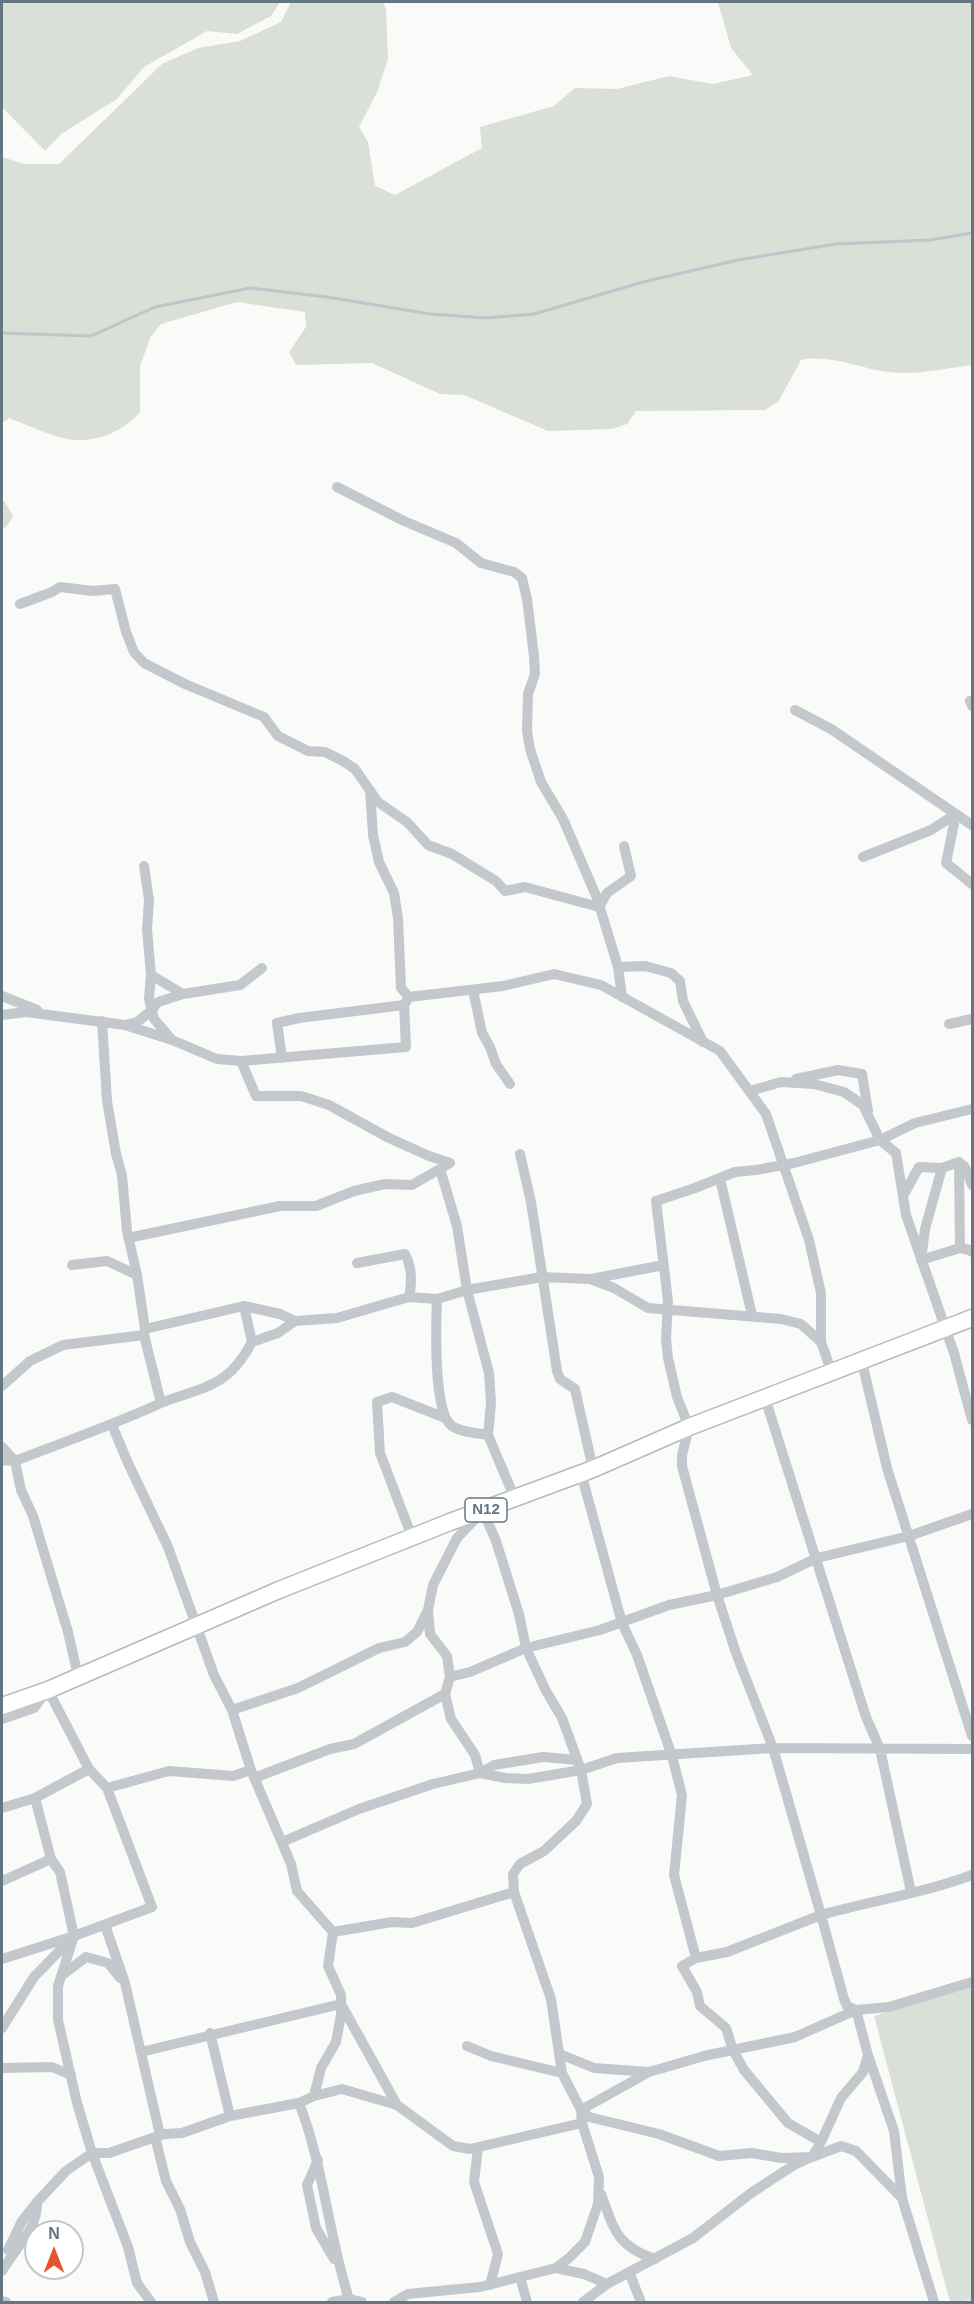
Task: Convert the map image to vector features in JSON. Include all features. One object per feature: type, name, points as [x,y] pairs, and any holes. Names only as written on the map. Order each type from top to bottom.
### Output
[{"type":"main road","name":"N12","points":[[2,1706],[48,1690],[197,1625],[412,1537],[587,1471],[689,1427],[972,1318]]},
{"type":"street","points":[[337,487],[404,521],[456,543],[481,563],[514,572],[522,578],[527,599],[535,665],[535,674],[528,694],[527,731],[530,749],[541,782],[563,819],[599,907],[618,967],[621,997]]},
{"type":"street","points":[[20,604],[60,587],[93,591],[115,589],[126,632],[134,652],[144,663],[185,684],[264,717],[278,736],[308,751],[334,755],[354,768],[378,802],[407,822],[428,845],[452,854],[496,881],[505,891],[525,886],[599,907]]},
{"type":"street","points":[[795,710],[831,729],[972,825]]},
{"type":"street","points":[[2,1016],[26,1012],[125,1025],[217,1059],[241,1061],[406,1047],[406,1001],[400,988],[398,918],[394,893],[379,862],[374,843],[370,790]]},
{"type":"street","points":[[863,857],[931,830],[956,814]]},
{"type":"street","points":[[956,814],[946,863],[972,884]]},
{"type":"street","points":[[599,907],[607,893],[631,876],[624,846]]},
{"type":"street","points":[[144,866],[149,900],[147,929],[151,975],[149,999],[154,1019],[172,1041]]},
{"type":"street","points":[[618,967],[645,966],[671,973],[680,981],[684,1001],[703,1042]]},
{"type":"street","points":[[125,1025],[137,1022],[159,1002],[183,994],[240,985],[262,968]]},
{"type":"street","points":[[282,1058],[277,1023],[503,986],[554,974],[601,985],[720,1051],[766,1114],[809,1240],[821,1293],[821,1342],[832,1373]]},
{"type":"street","points":[[151,975],[183,994]]},
{"type":"street","points":[[473,990],[482,1033],[496,1064],[510,1084]]},
{"type":"street","points":[[2,996],[44,1014]]},
{"type":"street","points":[[948,1024],[972,1019]]},
{"type":"street","points":[[102,1022],[107,1101],[122,1175],[128,1238],[137,1275],[144,1332],[161,1403]]},
{"type":"street","points":[[128,1238],[280,1206],[316,1206],[354,1191],[385,1184],[412,1185],[450,1162],[429,1156],[389,1138],[329,1105],[301,1096],[256,1096],[241,1061]]},
{"type":"street","points":[[750,1091],[838,1070],[862,1074],[869,1118]]},
{"type":"street","points":[[781,1082],[814,1083],[844,1092],[863,1105],[880,1140],[896,1153],[906,1215],[954,1353],[972,1420]]},
{"type":"street","points":[[856,2010],[847,2006],[844,1999],[773,1748],[736,1653],[717,1595],[682,1466],[682,1455],[689,1427],[677,1397],[668,1358],[666,1339],[669,1311],[656,1201],[735,1172],[782,1165],[880,1140],[915,1123],[972,1109]]},
{"type":"street","points":[[520,1154],[531,1202],[557,1371],[560,1380],[575,1389],[587,1471],[621,1623],[637,1655],[672,1756],[682,1796],[674,1875],[696,1958]]},
{"type":"street","points":[[903,1197],[919,1167],[942,1168],[959,1162]]},
{"type":"street","points":[[959,1162],[965,1167],[972,1185]]},
{"type":"street","points":[[959,1162],[960,1248]]},
{"type":"street","points":[[921,1260],[925,1229],[942,1168]]},
{"type":"street","points":[[440,1169],[457,1226],[467,1290],[489,1373],[491,1403],[488,1435],[515,1499]]},
{"type":"street","points":[[720,1179],[752,1316]]},
{"type":"street","points":[[921,1260],[960,1248],[972,1252]]},
{"type":"street","points":[[357,1263],[405,1254],[411,1284],[409,1297]]},
{"type":"street","points":[[72,1265],[107,1261],[137,1275]]},
{"type":"street","points":[[2,1386],[30,1361],[63,1345],[144,1332],[244,1306],[280,1314],[295,1321],[337,1318],[409,1297],[436,1299],[467,1290],[542,1277],[590,1279],[664,1265]]},
{"type":"street","points":[[590,1279],[614,1288],[648,1308],[781,1319],[801,1324],[821,1342]]},
{"type":"street","points":[[436,1299],[437,1371],[443,1417]]},
{"type":"street","points":[[2,1460],[15,1461],[112,1425],[161,1403],[207,1388],[225,1377],[242,1360],[252,1342],[244,1306]]},
{"type":"street","points":[[252,1342],[278,1333],[295,1321]]},
{"type":"street","points":[[862,1362],[887,1468],[972,1736]]},
{"type":"street","points":[[412,1537],[380,1453],[376,1402],[392,1397],[443,1417],[452,1426],[488,1435]]},
{"type":"street","points":[[765,1398],[866,1717],[880,1749],[912,1892]]},
{"type":"street","points":[[112,1425],[168,1547],[214,1675],[232,1710],[253,1774],[291,1864],[297,1891],[333,1932],[328,1965],[341,1995],[341,2004],[336,2042],[321,2068],[314,2096]]},
{"type":"street","points":[[2,1447],[15,1461],[21,1490],[33,1516],[68,1632],[78,1676]]},
{"type":"street","points":[[232,1710],[298,1688],[379,1648],[405,1642],[417,1632],[428,1610],[434,1585],[457,1538],[483,1511],[496,1541],[519,1614],[526,1648],[546,1691],[562,1718],[579,1765],[587,1804],[576,1821],[544,1851],[520,1864],[513,1874],[514,1892],[551,1999],[562,2073],[580,2110],[600,2178],[598,2204],[585,2242],[556,2268],[490,2285],[441,2292],[416,2292],[394,2302]]},
{"type":"street","points":[[450,1677],[470,1672],[526,1648],[621,1623],[669,1605],[717,1595],[777,1577],[817,1558],[909,1536],[972,1514]]},
{"type":"street","points":[[428,1610],[430,1634],[447,1656],[450,1677],[445,1694],[451,1719],[475,1755],[480,1773]]},
{"type":"street","points":[[2,1719],[34,1708],[48,1690],[88,1768],[107,1788],[152,1907],[75,1936],[2,1959]]},
{"type":"street","points":[[107,1788],[169,1771],[233,1776],[253,1774],[330,1749],[354,1744],[445,1694]]},
{"type":"street","points":[[480,1773],[505,1778],[528,1779],[579,1765],[617,1758],[773,1748],[972,1749]]},
{"type":"street","points":[[282,1842],[359,1809],[433,1784],[480,1773],[494,1765],[543,1757],[579,1765]]},
{"type":"street","points":[[2,1808],[35,1798],[88,1768]]},
{"type":"street","points":[[35,1798],[51,1859],[60,1872],[75,1936],[58,1986],[58,2020],[65,2054],[92,2153],[128,2247],[137,2283],[151,2302]]},
{"type":"street","points":[[2,1881],[51,1859]]},
{"type":"street","points":[[821,2142],[788,2123],[744,2070],[733,2049],[726,2028],[700,2006],[697,1992],[682,1966],[696,1958],[727,1952],[821,1915],[945,1885],[972,1875]]},
{"type":"street","points":[[333,1932],[392,1922],[412,1923],[514,1892]]},
{"type":"street","points":[[105,1924],[124,1983],[141,2052],[166,2181],[180,2209],[190,2242],[205,2272],[214,2302]]},
{"type":"street","points":[[2,2028],[34,1977],[75,1936]]},
{"type":"street","points":[[61,1976],[86,1957],[108,1963],[124,1983]]},
{"type":"street","points":[[580,2110],[649,2072],[733,2049],[795,2037],[856,2010],[889,2007],[972,1982]]},
{"type":"street","points":[[141,2052],[210,2033],[341,2004]]},
{"type":"street","points":[[341,2004],[397,2104]]},
{"type":"street","points":[[856,2010],[868,2055],[894,2131],[902,2198],[934,2302]]},
{"type":"street","points":[[210,2033],[230,2116]]},
{"type":"street","points":[[467,2046],[491,2056],[562,2073]]},
{"type":"street","points":[[52,2067],[65,2054]]},
{"type":"street","points":[[560,2054],[594,2068],[649,2072]]},
{"type":"street","points":[[812,2157],[841,2098],[863,2072],[868,2055]]},
{"type":"street","points":[[2,2068],[52,2067],[70,2075]]},
{"type":"street","points":[[2,2262],[22,2222],[37,2202],[66,2171],[92,2153],[109,2153],[158,2136],[182,2133],[230,2116],[298,2103],[314,2096],[342,2089],[397,2104],[453,2146],[470,2150],[582,2123]]},
{"type":"street","points":[[298,2103],[318,2159],[338,2266],[349,2299]]},
{"type":"street","points":[[580,2110],[589,2117],[659,2134],[719,2156],[752,2153],[781,2158],[812,2157]]},
{"type":"street","points":[[583,2302],[606,2284],[693,2238],[752,2193],[794,2165],[841,2146],[856,2151],[902,2198]]},
{"type":"street","points":[[478,2148],[474,2182],[498,2254],[490,2285]]},
{"type":"street","points":[[318,2159],[307,2185],[316,2228],[338,2266]]},
{"type":"street","points":[[599,2188],[617,2235],[640,2254],[655,2259]]},
{"type":"street","points":[[2,2271],[14,2250],[32,2228],[38,2214],[37,2202]]},
{"type":"street","points":[[556,2268],[584,2274],[606,2284]]},
{"type":"street","points":[[629,2272],[641,2302]]},
{"type":"street","points":[[520,2277],[527,2302]]},
{"type":"street","points":[[332,2302],[349,2299],[362,2302]]},
{"type":"street","points":[[2,2301],[6,2302]]},
{"type":"shaded area","points":[[2,2],[280,2],[271,16],[237,34],[207,31],[144,67],[117,99],[61,134],[45,151],[2,107]]},
{"type":"shaded area","points":[[291,2],[383,2],[386,9],[388,59],[377,92],[359,127],[368,142],[375,186],[395,195],[482,148],[480,127],[554,106],[575,88],[617,89],[669,76],[713,84],[753,75],[731,48],[718,2],[972,2],[972,365],[902,373],[825,359],[801,360],[778,402],[765,410],[636,411],[627,424],[612,429],[548,431],[464,395],[440,394],[372,363],[296,365],[289,352],[306,327],[305,312],[237,302],[161,324],[151,336],[140,366],[140,412],[117,431],[97,438],[77,440],[53,435],[9,418],[2,423],[2,157],[24,164],[59,164],[162,64],[198,48],[240,41],[281,22]]},
{"type":"shaded area","points":[[2,500],[13,516],[7,526],[2,529]]},
{"type":"shaded area","points":[[972,1987],[972,2300],[950,2302],[874,2016]]},
{"type":"waterway","points":[[2,333],[91,336],[155,307],[250,288],[327,297],[430,314],[486,318],[534,314],[643,282],[738,260],[836,244],[930,240],[972,233]]}]
